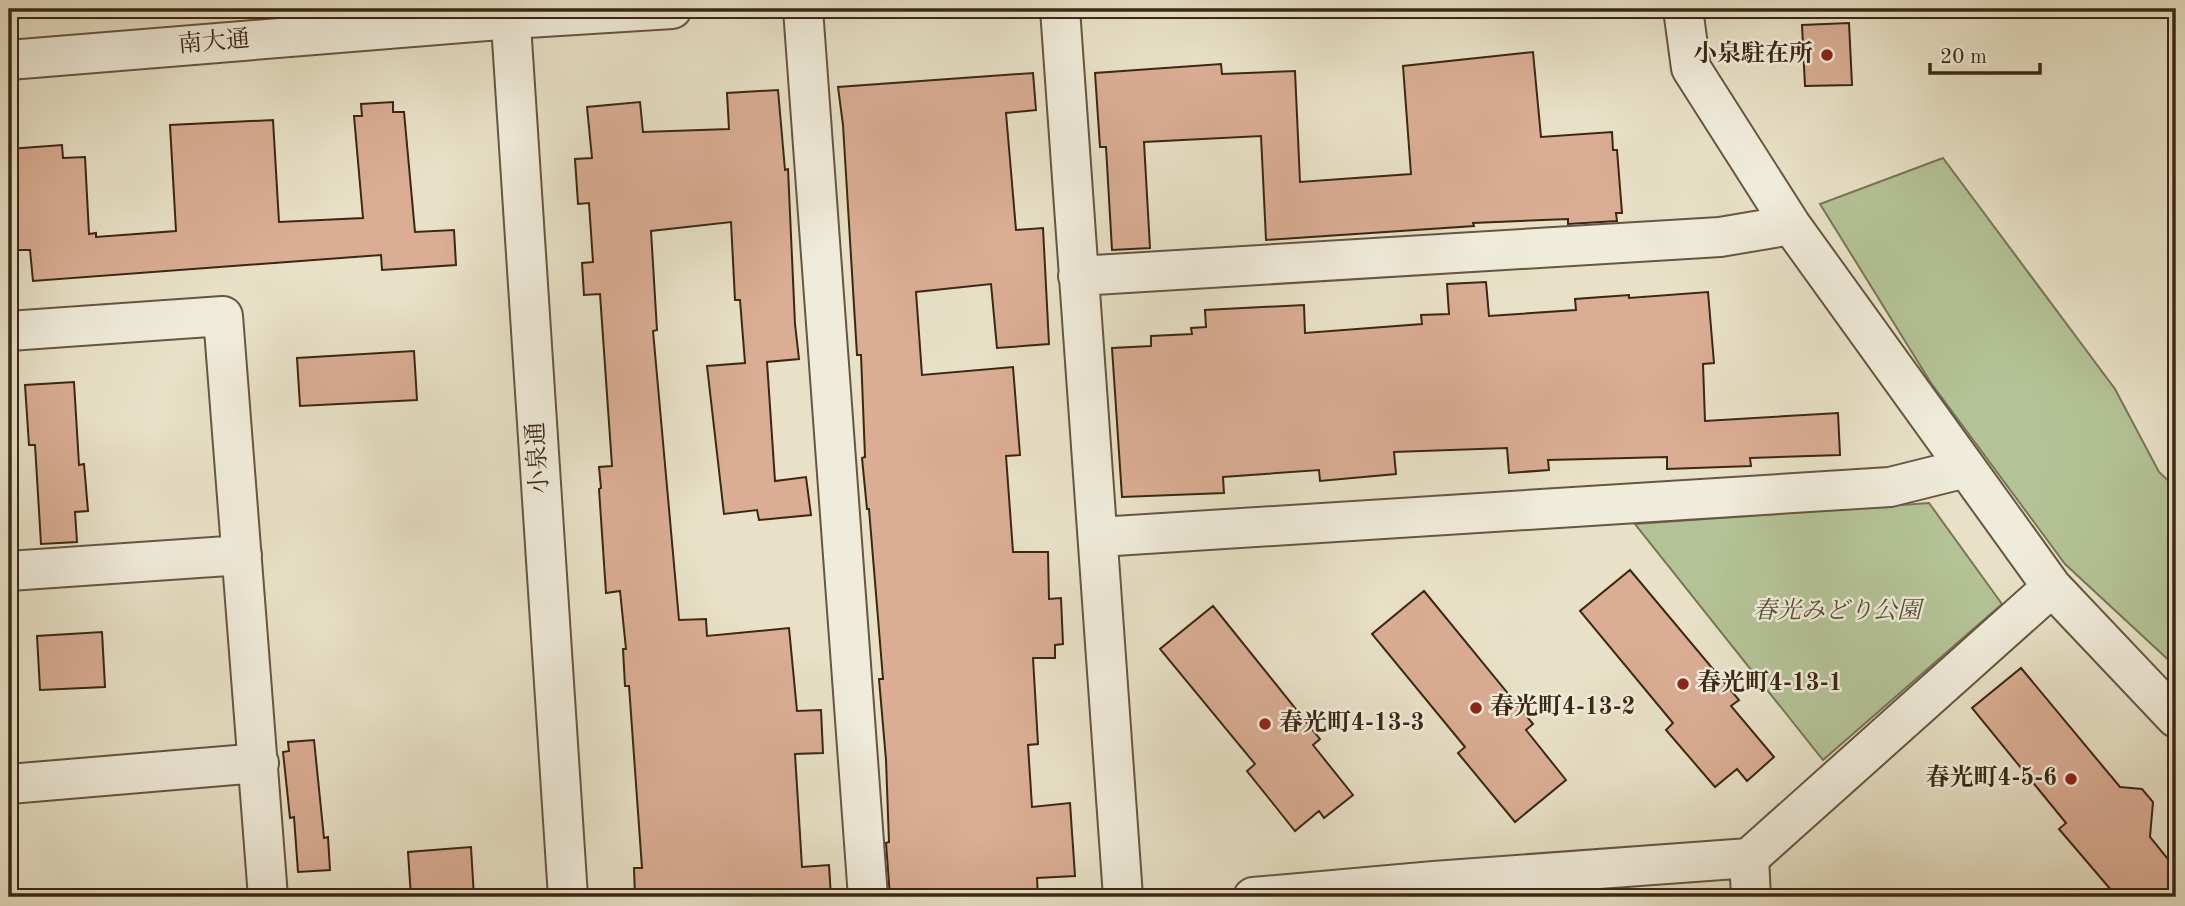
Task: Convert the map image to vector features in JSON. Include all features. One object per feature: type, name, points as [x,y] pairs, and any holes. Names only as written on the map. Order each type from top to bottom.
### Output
[{"type":"street","name":"南大通","points":[[9,60],[510,14],[672,9]]},
{"type":"street","points":[[803,9],[868,897]]},
{"type":"street","points":[[1060,9],[1123,897]]},
{"type":"street","points":[[1683,9],[1691,68],[1791,225],[2052,587],[2176,718]]},
{"type":"street","name":"小泉通","points":[[510,14],[568,897]]},
{"type":"street","points":[[1078,276],[1720,237],[1791,225]]},
{"type":"street","points":[[9,331],[223,316],[268,897]]},
{"type":"street","points":[[1099,537],[1891,487],[1966,468]]},
{"type":"street","points":[[9,571],[242,555]]},
{"type":"street","points":[[1253,897],[1749,858],[2052,587]]},
{"type":"street","points":[[9,784],[259,763]]},
{"type":"street","points":[[1749,858],[1751,897]]},
{"type":"green space","points":[[1943,158],[2115,389],[2159,472],[2176,488],[2176,667],[2065,564],[1931,383],[1820,204]]},
{"type":"green space","name":"春光みどり公園","points":[[1929,503],[2002,604],[1823,760],[1635,524]]},
{"type":"building","name":"小泉駐在所","points":[[1849,23],[1852,85],[1805,86],[1802,25]]},
{"type":"building","points":[[1533,52],[1541,137],[1612,132],[1613,150],[1617,150],[1622,213],[1616,213],[1617,221],[1568,224],[1568,219],[1473,223],[1474,226],[1266,240],[1261,136],[1144,142],[1150,248],[1112,250],[1106,147],[1100,147],[1095,73],[1221,64],[1222,74],[1295,71],[1300,182],[1411,174],[1403,66]]},
{"type":"building","points":[[1033,73],[1036,110],[1006,113],[1016,230],[1043,228],[1049,344],[997,348],[991,284],[916,292],[922,375],[1013,367],[1020,455],[1006,456],[1013,552],[1048,552],[1049,599],[1061,598],[1063,644],[1055,645],[1055,658],[1033,658],[1038,744],[1028,745],[1032,807],[1070,803],[1075,876],[1037,878],[1038,897],[890,897],[886,843],[889,842],[886,760],[879,679],[883,679],[869,509],[862,458],[865,457],[861,355],[857,355],[843,125],[838,87]]},
{"type":"building","points":[[778,90],[785,170],[788,169],[799,359],[767,362],[775,481],[806,477],[811,515],[759,520],[757,510],[724,514],[707,366],[745,363],[740,300],[735,300],[731,222],[651,231],[657,330],[653,331],[679,620],[706,619],[707,636],[789,628],[797,711],[821,710],[823,753],[795,754],[802,867],[829,865],[831,897],[635,897],[634,868],[642,868],[629,686],[625,686],[623,649],[626,649],[620,591],[606,593],[599,489],[599,467],[612,466],[600,294],[584,295],[582,263],[593,262],[589,203],[578,204],[575,159],[592,158],[587,107],[640,102],[643,132],[729,129],[727,93]]},
{"type":"building","points":[[393,102],[393,112],[404,112],[415,232],[454,230],[456,265],[382,270],[381,255],[33,281],[30,250],[9,250],[9,149],[62,145],[63,158],[85,157],[89,234],[96,233],[96,237],[176,231],[170,125],[273,120],[279,222],[363,218],[354,116],[362,116],[361,104]]},
{"type":"building","points":[[1486,282],[1489,316],[1576,310],[1575,299],[1708,292],[1714,363],[1703,364],[1705,421],[1838,413],[1840,455],[1750,458],[1751,466],[1667,469],[1667,457],[1548,460],[1549,470],[1509,473],[1507,448],[1394,452],[1396,474],[1320,481],[1319,470],[1223,477],[1224,493],[1122,497],[1112,348],[1151,346],[1151,336],[1192,334],[1191,328],[1206,327],[1205,310],[1304,305],[1305,333],[1422,324],[1421,315],[1449,314],[1447,284]]},
{"type":"building","points":[[414,351],[417,400],[300,406],[297,358]]},
{"type":"building","points":[[74,382],[79,465],[84,464],[88,511],[75,512],[77,542],[41,544],[35,445],[29,445],[25,385]]},
{"type":"building","name":"春光町4-13-1","points":[[1630,570],[1739,700],[1731,706],[1774,757],[1747,781],[1737,769],[1715,787],[1666,730],[1673,723],[1580,611]]},
{"type":"building","name":"春光町4-13-2","points":[[1424,591],[1533,724],[1526,730],[1566,780],[1515,822],[1458,753],[1465,747],[1372,634]]},
{"type":"building","name":"春光町4-13-3","points":[[1213,606],[1320,739],[1313,745],[1353,795],[1324,818],[1319,811],[1295,831],[1247,771],[1255,764],[1160,649]]},
{"type":"building","points":[[102,632],[105,687],[40,690],[37,636]]},
{"type":"building","name":"春光町4-5-6","points":[[2021,668],[2120,787],[2142,789],[2153,802],[2150,837],[2176,869],[2176,897],[2117,897],[2059,829],[2066,823],[1972,708]]},
{"type":"building","points":[[314,740],[330,870],[298,872],[294,817],[290,818],[283,752],[289,751],[288,742]]},
{"type":"building","points":[[471,847],[474,897],[411,897],[408,852]]},
{"type":"place","name":"小泉駐在所","points":[[1827,55]]},
{"type":"place","name":"春光町4-13-1","points":[[1683,684]]},
{"type":"place","name":"春光町4-13-2","points":[[1476,708]]},
{"type":"place","name":"春光町4-13-3","points":[[1265,724]]},
{"type":"place","name":"春光町4-5-6","points":[[2071,779]]}]
